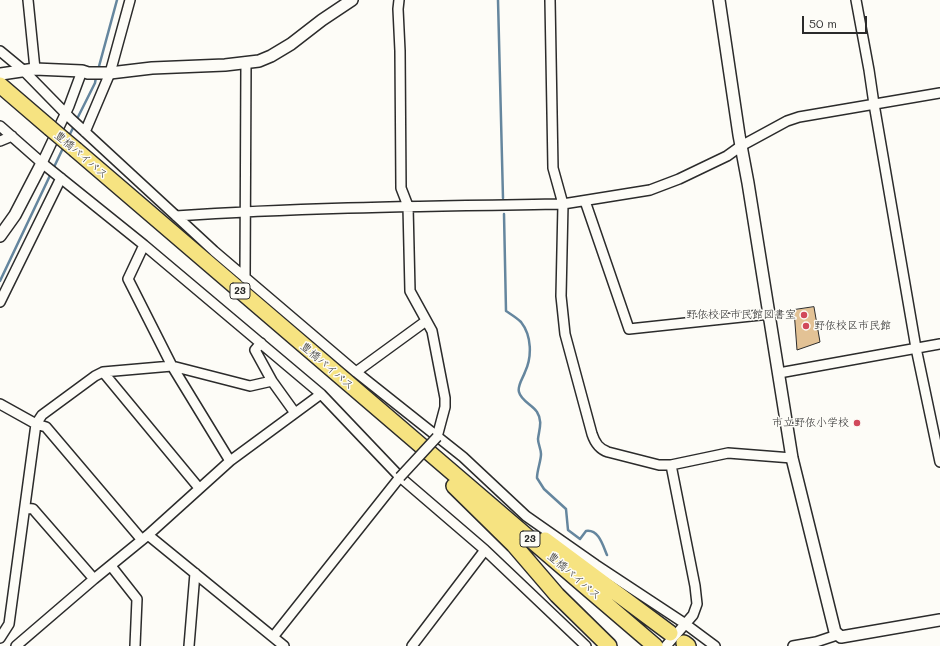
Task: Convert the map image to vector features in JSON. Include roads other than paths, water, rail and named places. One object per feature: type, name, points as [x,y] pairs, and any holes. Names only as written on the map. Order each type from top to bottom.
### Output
[{"type":"highway","name":"豊橋バイパス","points":[[0,79],[50,128],[405,432],[455,474],[665,642]]},
{"type":"highway","name":"23","points":[[405,432],[432,465],[514,545],[557,595],[609,646]]},
{"type":"highway","name":"23","points":[[455,474],[532,530],[665,642]]},
{"type":"street","points":[[28,0],[29,70]]},
{"type":"street","points":[[84,130],[107,73],[116,55],[130,0]]},
{"type":"street","points":[[0,79],[29,70],[107,73],[152,68],[225,65],[259,61],[271,56],[291,44],[322,20],[352,0]]},
{"type":"street","points":[[273,638],[400,477],[437,437],[445,407],[445,398],[432,331],[410,291],[408,206],[401,188],[400,51],[398,8],[400,0]]},
{"type":"street","points":[[550,0],[553,168],[563,204],[561,296],[566,334],[592,434],[596,444],[604,451],[659,466],[671,465],[728,453],[792,458]]},
{"type":"street","points":[[719,0],[741,146],[780,373],[792,458],[837,635]]},
{"type":"street","points":[[856,0],[916,348],[940,462]]},
{"type":"street","points":[[0,51],[29,70],[68,115],[245,278],[356,372],[463,457],[526,516],[596,565],[684,623],[715,646]]},
{"type":"street","points":[[245,278],[246,62]]},
{"type":"street","points":[[0,236],[15,216],[44,165],[68,115],[69,106],[85,72]]},
{"type":"street","points":[[176,216],[246,211],[408,206],[563,204],[585,201],[650,190],[679,179],[720,159],[787,121],[799,117],[940,93]]},
{"type":"street","points":[[0,126],[44,165],[144,245],[321,394],[400,477],[485,550],[586,646]]},
{"type":"street","points":[[0,141],[12,136]]},
{"type":"street","points":[[0,302],[58,176]]},
{"type":"street","points":[[585,201],[629,329],[770,314]]},
{"type":"street","points":[[144,245],[128,279],[172,366],[230,461]]},
{"type":"street","points":[[356,372],[426,321]]},
{"type":"street","points":[[261,343],[255,350],[272,381],[295,413]]},
{"type":"street","points":[[780,373],[940,344]]},
{"type":"street","points":[[0,638],[9,624],[36,424],[42,415],[95,376],[103,372],[172,366],[250,386],[272,381]]},
{"type":"street","points":[[103,372],[199,488]]},
{"type":"street","points":[[16,646],[94,578],[111,566],[145,537],[230,461],[321,394]]},
{"type":"street","points":[[0,404],[36,424],[46,427],[145,537],[195,573],[284,646]]},
{"type":"street","points":[[665,642],[693,614],[697,604],[695,586],[671,465]]},
{"type":"street","points":[[25,508],[33,508],[94,578]]},
{"type":"street","points":[[416,645],[485,550]]},
{"type":"street","points":[[111,566],[137,599],[136,646]]},
{"type":"street","points":[[189,646],[195,573]]},
{"type":"street","points":[[793,646],[816,642],[837,635],[841,637],[940,620]]},
{"type":"waterway","points":[[98,70],[117,0]]},
{"type":"waterway","points":[[498,0],[503,198]]},
{"type":"waterway","points":[[76,121],[95,83],[96,77]]},
{"type":"waterway","points":[[68,138],[74,126]]},
{"type":"waterway","points":[[0,281],[64,146]]},
{"type":"waterway","points":[[504,214],[506,311],[521,322],[525,328],[530,347],[529,360],[519,385],[519,392],[522,398],[539,415],[540,419],[538,439],[541,454],[537,478],[544,489],[566,509],[568,530],[580,539],[586,531],[594,533],[600,539],[607,555]]},
{"type":"place","name":"野依校区市民館図書室","points":[[804,315]]},
{"type":"place","name":"野依校区市民館","points":[[806,326]]},
{"type":"place","name":"市立野依小学校","points":[[857,423]]}]
